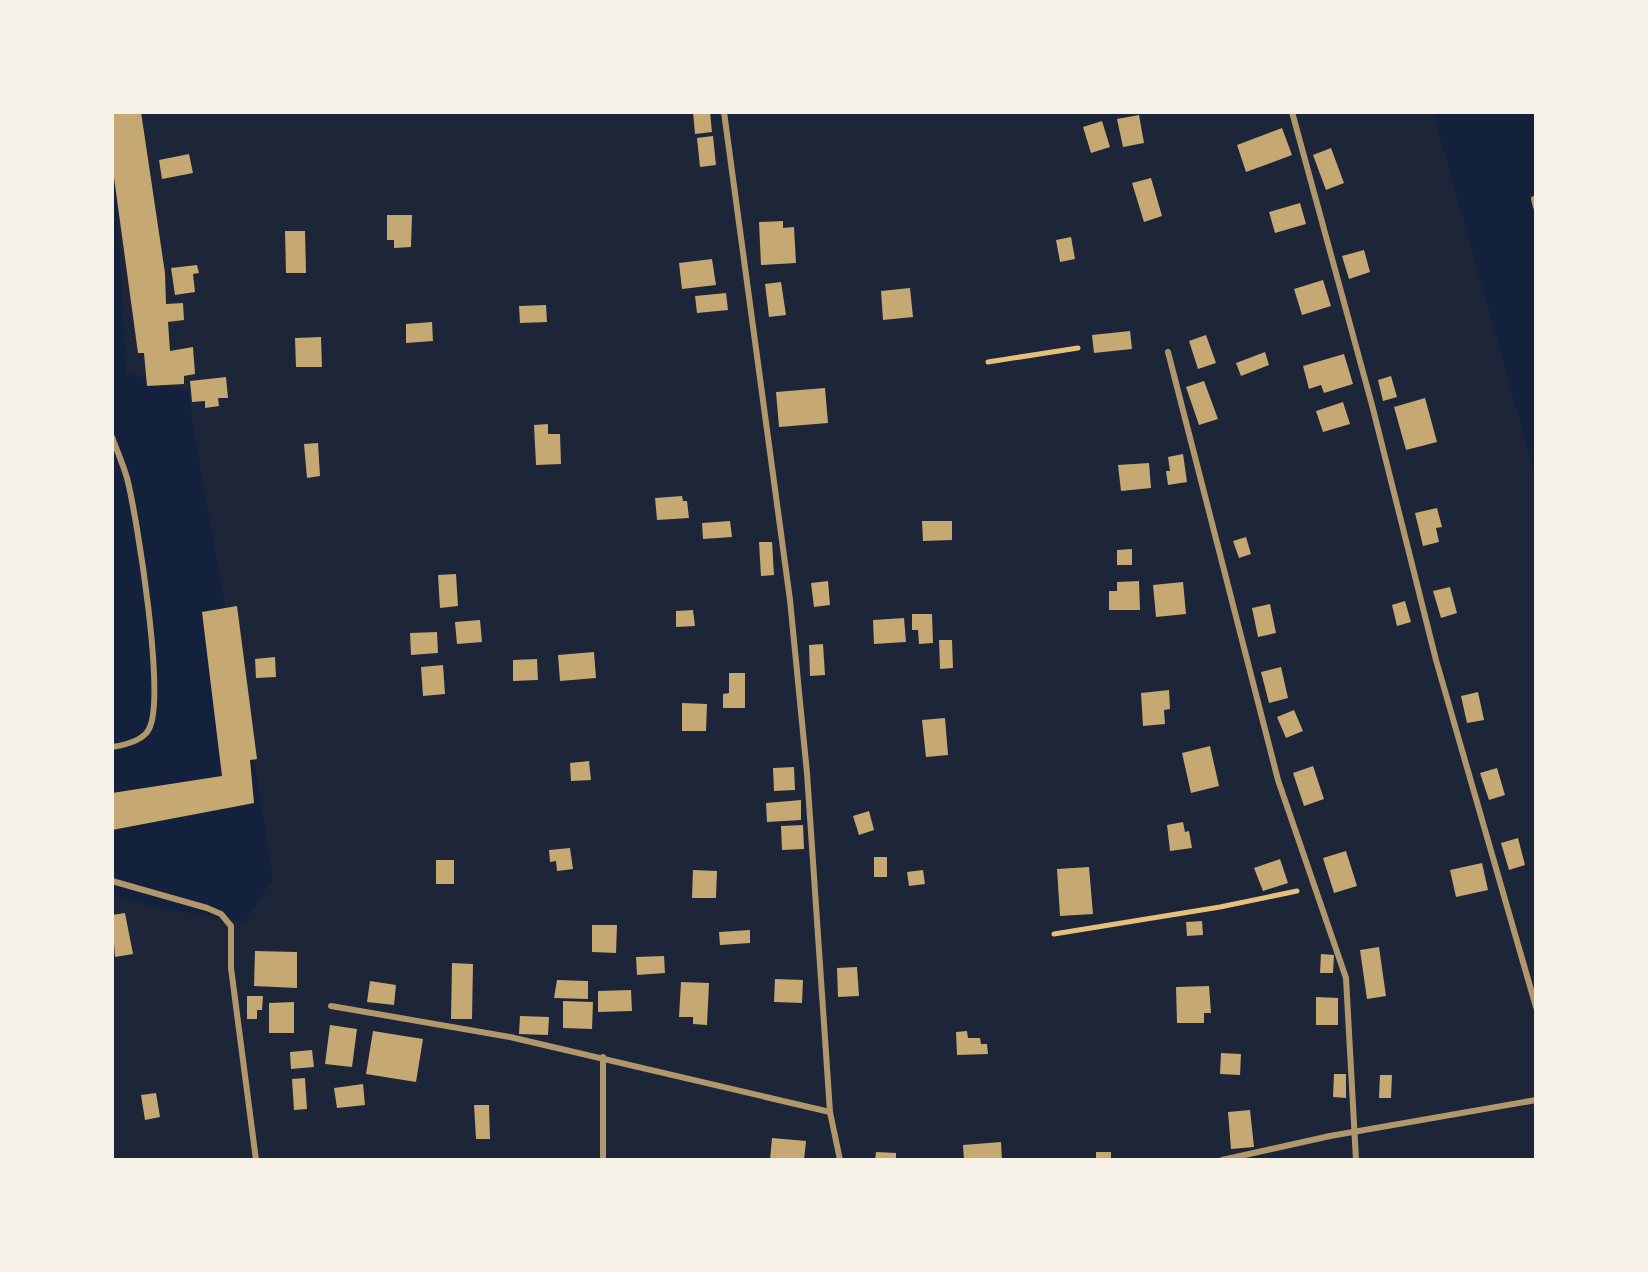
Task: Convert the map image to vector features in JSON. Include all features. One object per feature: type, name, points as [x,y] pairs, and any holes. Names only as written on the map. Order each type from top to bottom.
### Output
[{"type":"lane","points":[[724,112],[790,600],[807,773],[830,1112],[840,1160]]},
{"type":"lane","points":[[1292,112],[1372,405],[1436,660],[1536,1007]]},
{"type":"lane","points":[[1168,352],[1278,780],[1346,978],[1356,1160]]},
{"type":"lane","points":[[112,437],[126,475],[138,530],[155,682],[149,729],[139,739],[112,747]]},
{"type":"lane","points":[[112,881],[207,908],[221,914],[231,926],[231,968],[256,1160]]},
{"type":"lane","points":[[331,1006],[510,1037],[830,1112]]},
{"type":"lane","points":[[603,1057],[603,1160]]},
{"type":"lane","points":[[1222,1160],[1355,1132],[1536,1100]]},
{"type":"path","points":[[988,362],[1078,348]]},
{"type":"path","points":[[1054,934],[1220,907],[1315,887]]},
{"type":"shaded area","points":[[112,112],[1433,112],[1536,478],[1536,1160],[112,1160],[112,894],[150,906],[244,922],[273,879],[188,391],[126,373]]},
{"type":"building","points":[[112,112],[141,112],[165,273],[166,304],[183,303],[184,320],[168,322],[170,351],[193,347],[195,374],[184,376],[184,384],[147,386],[144,353],[138,353],[112,163]]},
{"type":"building","points":[[693,112],[710,112],[712,132],[695,134]]},
{"type":"building","points":[[1139,115],[1144,143],[1123,147],[1117,119]]},
{"type":"building","points":[[1102,121],[1110,147],[1091,153],[1083,127]]},
{"type":"building","points":[[1282,128],[1292,155],[1246,172],[1237,145]]},
{"type":"building","points":[[713,136],[716,165],[700,167],[697,138]]},
{"type":"building","points":[[1331,148],[1344,183],[1326,190],[1313,155]]},
{"type":"building","points":[[189,154],[193,173],[162,179],[159,160]]},
{"type":"building","points":[[1151,178],[1162,216],[1144,222],[1132,183]]},
{"type":"building","points":[[1300,203],[1306,224],[1275,233],[1269,212]]},
{"type":"building","points":[[387,215],[412,215],[411,247],[394,248],[394,240],[387,240]]},
{"type":"building","points":[[783,221],[783,228],[794,227],[796,263],[761,265],[759,222]]},
{"type":"building","points":[[285,231],[305,231],[306,273],[286,273]]},
{"type":"building","points":[[1071,237],[1075,259],[1060,262],[1056,240]]},
{"type":"building","points":[[1364,250],[1370,272],[1349,279],[1342,256]]},
{"type":"building","points":[[712,259],[716,285],[682,289],[679,263]]},
{"type":"building","points":[[197,265],[199,273],[193,274],[195,292],[175,295],[171,268]]},
{"type":"building","points":[[1323,280],[1331,306],[1302,315],[1294,289]]},
{"type":"building","points":[[781,282],[786,315],[769,317],[765,284]]},
{"type":"building","points":[[910,288],[913,317],[883,320],[881,291]]},
{"type":"building","points":[[726,293],[728,310],[697,313],[695,296]]},
{"type":"building","points":[[546,305],[547,322],[520,323],[519,306]]},
{"type":"building","points":[[432,322],[433,341],[406,343],[406,324]]},
{"type":"building","points":[[1130,331],[1132,349],[1094,353],[1092,335]]},
{"type":"building","points":[[1206,335],[1216,363],[1198,369],[1189,341]]},
{"type":"building","points":[[321,337],[322,367],[296,367],[295,338]]},
{"type":"building","points":[[1265,352],[1269,365],[1241,376],[1236,363]]},
{"type":"building","points":[[1344,354],[1353,384],[1324,393],[1321,385],[1309,389],[1303,366]]},
{"type":"building","points":[[1391,376],[1397,397],[1383,401],[1378,380]]},
{"type":"building","points":[[226,377],[228,398],[218,398],[219,406],[205,408],[205,401],[192,402],[190,381]]},
{"type":"building","points":[[1204,381],[1218,419],[1199,425],[1186,387]]},
{"type":"building","points":[[825,388],[828,423],[779,427],[776,392]]},
{"type":"building","points":[[1425,398],[1437,442],[1406,450],[1394,407]]},
{"type":"building","points":[[1343,402],[1350,424],[1323,432],[1316,411]]},
{"type":"building","points":[[548,424],[548,434],[560,434],[561,464],[536,465],[534,425]]},
{"type":"building","points":[[318,443],[320,476],[307,478],[304,444]]},
{"type":"building","points":[[1183,454],[1187,482],[1168,485],[1168,457]]},
{"type":"building","points":[[1149,463],[1151,488],[1121,491],[1118,465]]},
{"type":"building","points":[[682,496],[683,501],[687,501],[689,518],[657,520],[655,498]]},
{"type":"building","points":[[1437,508],[1442,527],[1436,528],[1439,542],[1423,546],[1415,513]]},
{"type":"building","points":[[730,521],[732,537],[703,539],[702,523]]},
{"type":"building","points":[[922,521],[952,521],[952,540],[923,541]]},
{"type":"building","points":[[1246,537],[1251,554],[1239,558],[1233,541]]},
{"type":"building","points":[[759,542],[772,542],[774,575],[761,576]]},
{"type":"building","points":[[1132,549],[1132,565],[1117,565],[1117,550]]},
{"type":"building","points":[[456,574],[458,606],[440,608],[438,575]]},
{"type":"building","points":[[828,581],[830,605],[814,607],[811,583]]},
{"type":"building","points":[[1139,581],[1140,610],[1109,610],[1109,591],[1117,591],[1117,582]]},
{"type":"building","points":[[1183,582],[1186,614],[1156,617],[1153,585]]},
{"type":"building","points":[[1450,587],[1457,613],[1441,618],[1433,591]]},
{"type":"building","points":[[1405,601],[1411,622],[1397,626],[1392,605]]},
{"type":"building","points":[[1270,604],[1276,633],[1258,637],[1252,608]]},
{"type":"building","points":[[237,606],[257,759],[250,760],[254,803],[112,830],[112,793],[222,776],[202,612]]},
{"type":"building","points":[[693,610],[695,626],[676,627],[676,611]]},
{"type":"building","points":[[912,614],[932,614],[933,643],[919,644],[918,630],[912,630]]},
{"type":"building","points":[[904,618],[906,642],[874,644],[873,620]]},
{"type":"building","points":[[480,620],[482,642],[457,644],[455,622]]},
{"type":"building","points":[[437,632],[438,653],[411,655],[410,633]]},
{"type":"building","points":[[939,640],[952,640],[953,668],[940,669]]},
{"type":"building","points":[[823,644],[825,675],[810,676],[809,645]]},
{"type":"building","points":[[594,652],[596,678],[560,681],[558,655]]},
{"type":"building","points":[[275,657],[276,677],[256,678],[255,659]]},
{"type":"building","points":[[537,659],[538,680],[513,681],[513,660]]},
{"type":"building","points":[[443,665],[445,694],[423,696],[421,667]]},
{"type":"building","points":[[1281,667],[1288,698],[1269,703],[1261,672]]},
{"type":"building","points":[[729,673],[745,673],[745,708],[723,708],[723,694],[729,693]]},
{"type":"building","points":[[1169,690],[1170,709],[1164,710],[1165,724],[1143,726],[1141,693]]},
{"type":"building","points":[[1478,692],[1484,720],[1467,723],[1461,696]]},
{"type":"building","points":[[682,703],[707,704],[706,731],[682,731]]},
{"type":"building","points":[[1294,710],[1303,731],[1286,738],[1277,717]]},
{"type":"building","points":[[945,718],[948,755],[926,757],[922,720]]},
{"type":"building","points":[[1210,746],[1219,786],[1191,793],[1182,753]]},
{"type":"building","points":[[589,761],[591,780],[571,781],[570,763]]},
{"type":"building","points":[[1313,766],[1324,799],[1304,806],[1293,773]]},
{"type":"building","points":[[794,767],[795,790],[774,791],[773,768]]},
{"type":"building","points":[[1497,768],[1505,795],[1489,800],[1480,773]]},
{"type":"building","points":[[801,800],[801,820],[767,822],[766,803]]},
{"type":"building","points":[[869,811],[874,830],[859,835],[853,816]]},
{"type":"building","points":[[1183,822],[1185,832],[1189,831],[1192,848],[1170,851],[1167,825]]},
{"type":"building","points":[[803,825],[804,849],[782,850],[781,826]]},
{"type":"building","points":[[1518,838],[1525,865],[1509,870],[1501,843]]},
{"type":"building","points":[[570,848],[573,869],[557,871],[556,861],[550,862],[549,850]]},
{"type":"building","points":[[1346,851],[1357,886],[1334,893],[1323,858]]},
{"type":"building","points":[[874,857],[887,857],[887,877],[874,877]]},
{"type":"building","points":[[1280,859],[1288,883],[1263,891],[1254,868]]},
{"type":"building","points":[[436,860],[454,860],[454,884],[436,884]]},
{"type":"building","points":[[1482,863],[1488,890],[1456,897],[1450,870]]},
{"type":"building","points":[[1089,867],[1093,914],[1060,916],[1057,869]]},
{"type":"building","points":[[693,870],[717,871],[716,898],[692,898]]},
{"type":"building","points":[[923,870],[925,884],[909,886],[907,872]]},
{"type":"building","points":[[125,913],[133,954],[115,957],[112,915]]},
{"type":"building","points":[[1202,921],[1203,935],[1187,936],[1186,922]]},
{"type":"building","points":[[592,925],[617,925],[616,953],[592,952]]},
{"type":"building","points":[[750,930],[750,943],[720,945],[719,932]]},
{"type":"building","points":[[1379,947],[1386,996],[1367,999],[1360,950]]},
{"type":"building","points":[[255,951],[297,952],[297,988],[254,986]]},
{"type":"building","points":[[1321,954],[1334,955],[1333,973],[1320,973]]},
{"type":"building","points":[[664,956],[665,973],[637,975],[636,957]]},
{"type":"building","points":[[452,963],[473,964],[472,1019],[451,1019]]},
{"type":"building","points":[[857,967],[859,996],[838,997],[837,968]]},
{"type":"building","points":[[775,979],[803,980],[802,1003],[774,1002]]},
{"type":"building","points":[[557,980],[588,981],[588,999],[554,998]]},
{"type":"building","points":[[370,981],[396,985],[394,1005],[367,1002]]},
{"type":"building","points":[[681,982],[709,983],[707,1025],[693,1024],[693,1017],[679,1017]]},
{"type":"building","points":[[1209,986],[1211,1013],[1204,1013],[1204,1023],[1177,1023],[1176,987]]},
{"type":"building","points":[[631,990],[632,1011],[598,1012],[598,991]]},
{"type":"building","points":[[247,996],[263,996],[262,1010],[257,1010],[257,1019],[247,1019]]},
{"type":"building","points":[[1316,997],[1338,998],[1338,1025],[1316,1025]]},
{"type":"building","points":[[563,1001],[593,1002],[592,1029],[563,1028]]},
{"type":"building","points":[[294,1002],[294,1033],[269,1033],[269,1003]]},
{"type":"building","points":[[520,1016],[549,1017],[548,1035],[519,1034]]},
{"type":"building","points":[[330,1025],[357,1029],[352,1067],[325,1064]]},
{"type":"building","points":[[373,1031],[423,1039],[416,1082],[366,1074]]},
{"type":"building","points":[[967,1031],[968,1038],[980,1038],[981,1044],[987,1044],[988,1054],[957,1055],[956,1032]]},
{"type":"building","points":[[312,1050],[314,1067],[291,1069],[290,1052]]},
{"type":"building","points":[[1221,1053],[1241,1054],[1240,1075],[1220,1074]]},
{"type":"building","points":[[1334,1074],[1346,1074],[1346,1098],[1333,1097]]},
{"type":"building","points":[[1380,1075],[1392,1075],[1391,1098],[1379,1098]]},
{"type":"building","points":[[305,1078],[307,1109],[294,1110],[292,1079]]},
{"type":"building","points":[[363,1084],[365,1105],[337,1108],[334,1088]]},
{"type":"building","points":[[156,1093],[160,1117],[145,1120],[141,1095]]},
{"type":"building","points":[[474,1105],[489,1105],[490,1139],[476,1139]]},
{"type":"building","points":[[1250,1110],[1254,1147],[1231,1149],[1228,1112]]},
{"type":"building","points":[[772,1138],[806,1141],[804,1160],[770,1160]]},
{"type":"building","points":[[1001,1142],[1002,1160],[964,1160],[963,1145]]},
{"type":"building","points":[[876,1152],[896,1153],[896,1160],[875,1160]]},
{"type":"building","points":[[1096,1152],[1111,1152],[1111,1160],[1096,1160]]}]
